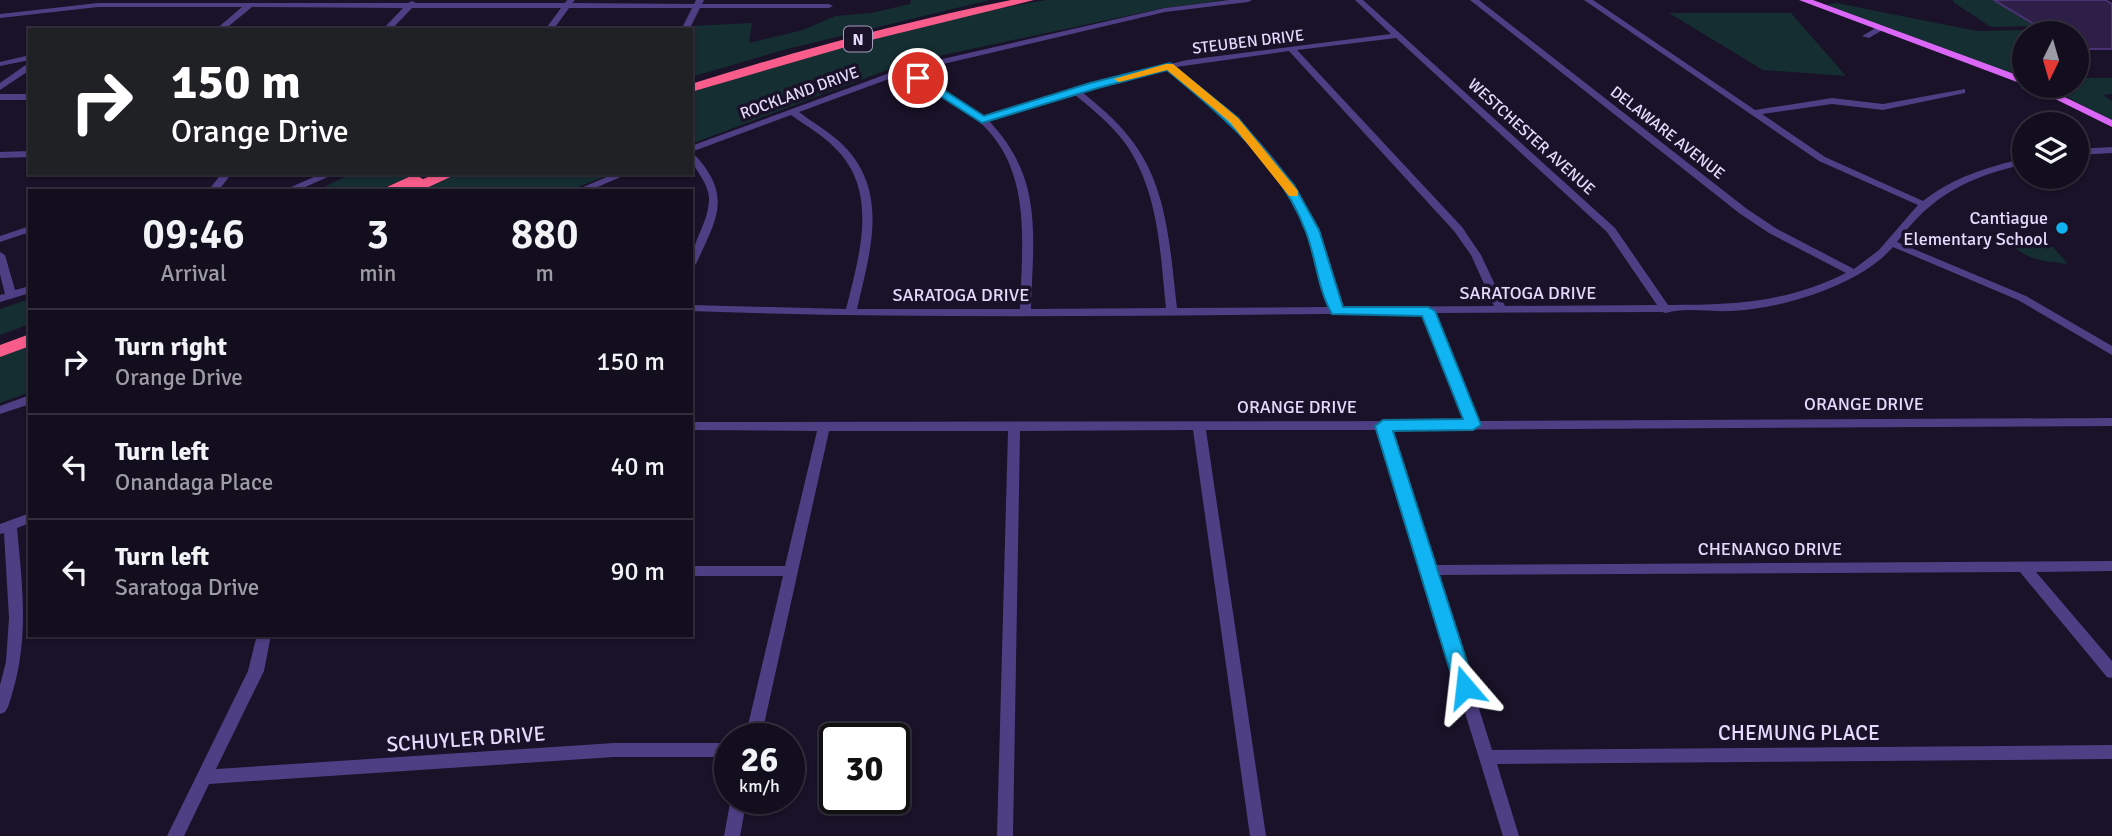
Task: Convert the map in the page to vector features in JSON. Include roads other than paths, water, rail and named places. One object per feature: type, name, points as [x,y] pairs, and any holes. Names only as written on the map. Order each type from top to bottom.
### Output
[{"type":"highway","name":"N","points":[[693,78],[861,32],[1000,0]]},
{"type":"highway","name":"N","points":[[693,87],[831,46],[952,15],[1028,0]]},
{"type":"highway","points":[[391,189],[425,175]]},
{"type":"highway","points":[[411,189],[447,175]]},
{"type":"highway","points":[[0,341],[28,331]]},
{"type":"highway","points":[[0,351],[28,341]]},
{"type":"main road","points":[[1804,0],[2012,77]]},
{"type":"main road","points":[[2059,98],[2112,124]]},
{"type":"street","points":[[73,8],[79,0]]},
{"type":"street","name":"ROCKLAND DRIVE","points":[[693,148],[906,69],[1165,10],[1248,0]]},
{"type":"street","name":"WESTCHESTER AVENUE","points":[[1359,0],[1611,230],[1666,310]]},
{"type":"street","name":"DELAWARE AVENUE","points":[[1474,0],[1743,211],[1773,231],[1854,273]]},
{"type":"street","points":[[1588,0],[1822,159],[1925,205]]},
{"type":"street","points":[[221,28],[252,2]]},
{"type":"street","points":[[0,16],[98,5],[252,2],[829,6]]},
{"type":"street","points":[[388,28],[412,3]]},
{"type":"street","points":[[551,28],[570,3]]},
{"type":"street","points":[[686,28],[699,3]]},
{"type":"street","points":[[1866,36],[1882,28]]},
{"type":"street","name":"STEUBEN DRIVE","points":[[982,120],[1170,66],[1398,35]]},
{"type":"street","points":[[1291,49],[1458,229],[1476,255],[1501,310]]},
{"type":"street","points":[[0,64],[28,57]]},
{"type":"street","points":[[1170,66],[1234,120],[1290,188],[1312,230],[1337,311]]},
{"type":"street","points":[[2,86],[28,67]]},
{"type":"street","points":[[906,69],[982,120],[1005,145],[1025,185],[1028,204],[1025,313]]},
{"type":"street","points":[[1752,113],[1832,101],[1884,107],[1962,91]]},
{"type":"street","points":[[1076,92],[1115,123],[1133,145],[1152,180],[1158,205],[1172,312]]},
{"type":"street","points":[[0,97],[28,97]]},
{"type":"street","points":[[792,111],[839,146],[852,161],[865,185],[870,203],[870,228],[851,312]]},
{"type":"street","points":[[2089,151],[2112,149]]},
{"type":"street","points":[[0,155],[28,154]]},
{"type":"street","points":[[693,159],[712,183],[715,200],[710,223],[693,260]]},
{"type":"street","name":"SARATOGA DRIVE","points":[[693,308],[1025,313],[1733,308],[1787,300],[1833,286],[1872,263],[1915,213],[1949,185],[1977,173],[2012,164]]},
{"type":"street","points":[[215,189],[225,175]]},
{"type":"street","points":[[292,189],[327,175]]},
{"type":"street","points":[[584,189],[620,175]]},
{"type":"street","points":[[0,239],[28,229]]},
{"type":"street","points":[[1891,243],[2022,298],[2112,351]]},
{"type":"street","points":[[0,255],[6,297],[28,290]]},
{"type":"street","points":[[1428,311],[1473,425]]},
{"type":"street","points":[[0,410],[28,400]]},
{"type":"street","name":"ORANGE DRIVE","points":[[693,426],[2112,422]]},
{"type":"street","points":[[1199,426],[1258,836]]},
{"type":"street","points":[[1383,426],[1511,836]]},
{"type":"street","points":[[756,723],[824,427]]},
{"type":"street","points":[[1004,836],[1014,427]]},
{"type":"street","points":[[0,708],[15,666],[18,620],[5,527],[28,519]]},
{"type":"street","points":[[2023,566],[2112,672]]},
{"type":"street","name":"CHENANGO DRIVE","points":[[1428,570],[2112,566]]},
{"type":"street","points":[[693,570],[791,571]]},
{"type":"street","points":[[176,836],[256,671],[264,637]]},
{"type":"street","name":"SCHUYLER DRIVE","points":[[205,777],[614,750],[714,750]]},
{"type":"street","name":"CHEMUNG PLACE","points":[[1487,757],[2112,752]]},
{"type":"street","points":[[732,836],[736,814]]},
{"type":"place","name":"Cantiague Elementary School","points":[[2062,228]]}]
